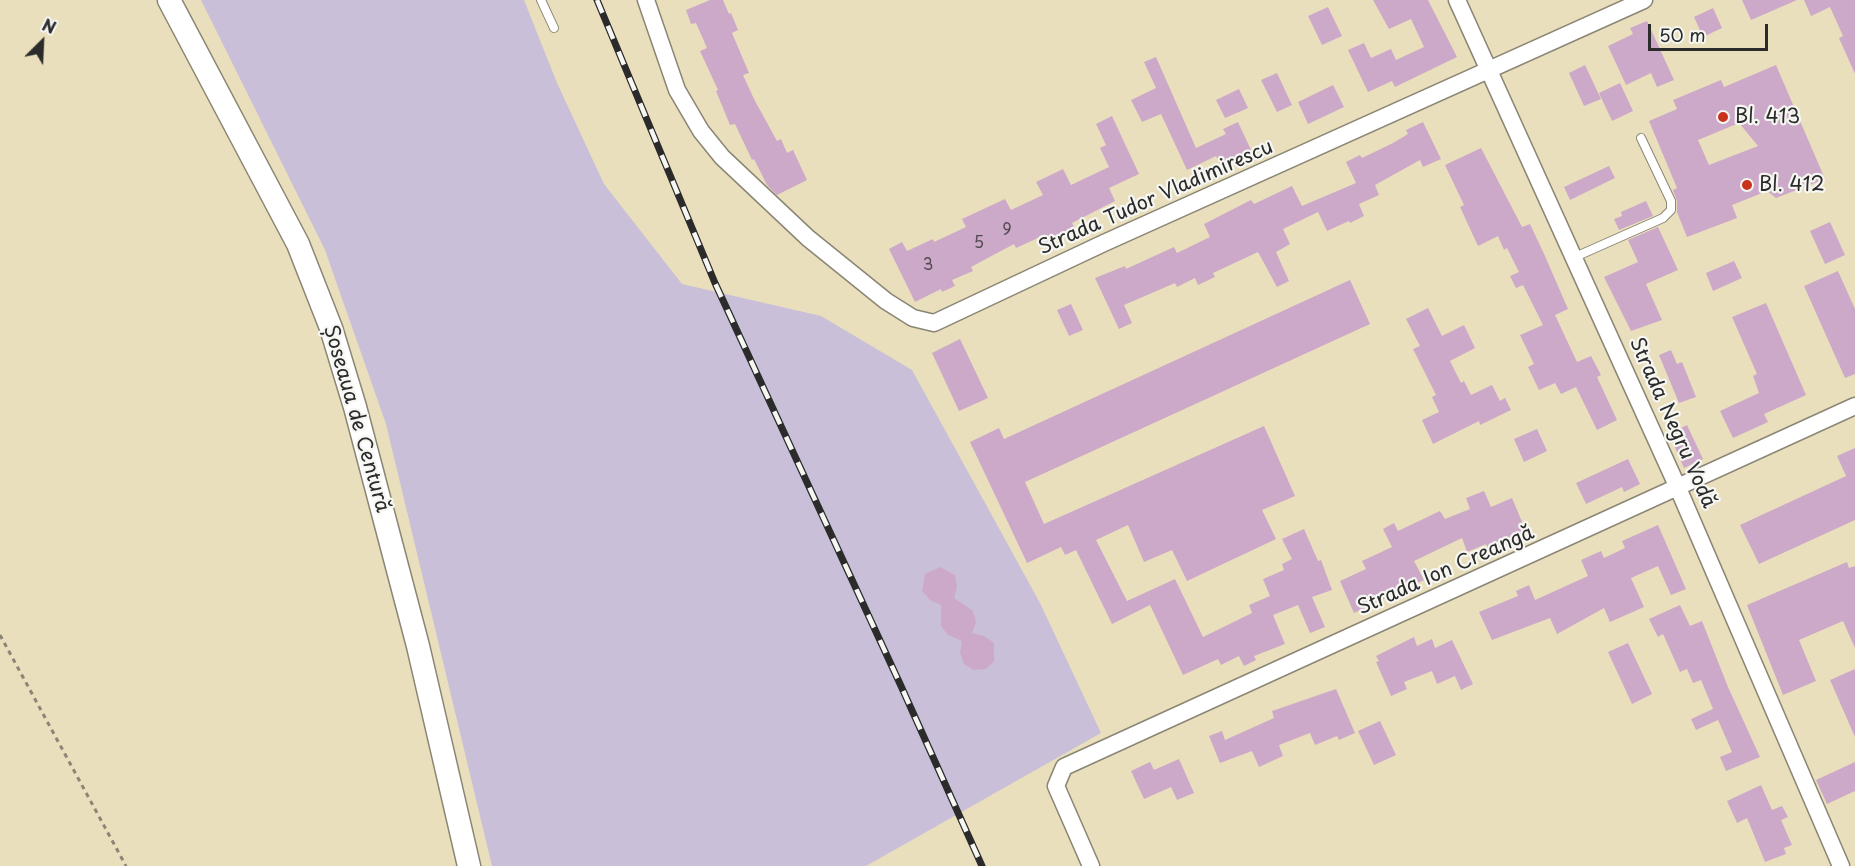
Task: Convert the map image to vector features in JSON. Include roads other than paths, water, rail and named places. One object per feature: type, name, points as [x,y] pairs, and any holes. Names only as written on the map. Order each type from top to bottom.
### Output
[{"type":"main road","name":"Șoseaua de Centură","points":[[169,0],[298,244],[331,328],[355,407],[415,635],[469,866]]},
{"type":"street","name":"Strada Tudor Vladimirescu","points":[[646,0],[677,90],[695,122],[722,157],[808,238],[886,302],[913,318],[934,323],[1104,243],[1644,0]]},
{"type":"street","name":"Strada Negru Vodă","points":[[1457,0],[1678,488],[1841,866]]},
{"type":"street","name":"Strada Ion Creangă","points":[[1091,866],[1056,786],[1064,767],[1855,406]]},
{"type":"lane","points":[[541,0],[554,28]]},
{"type":"lane","points":[[1575,257],[1663,218],[1671,210],[1671,201],[1641,138]]},
{"type":"railway","points":[[597,0],[715,283],[982,866]]},
{"type":"place","name":"Bl. 413","points":[[1723,117]]},
{"type":"place","name":"Bl. 412","points":[[1747,185]]}]
